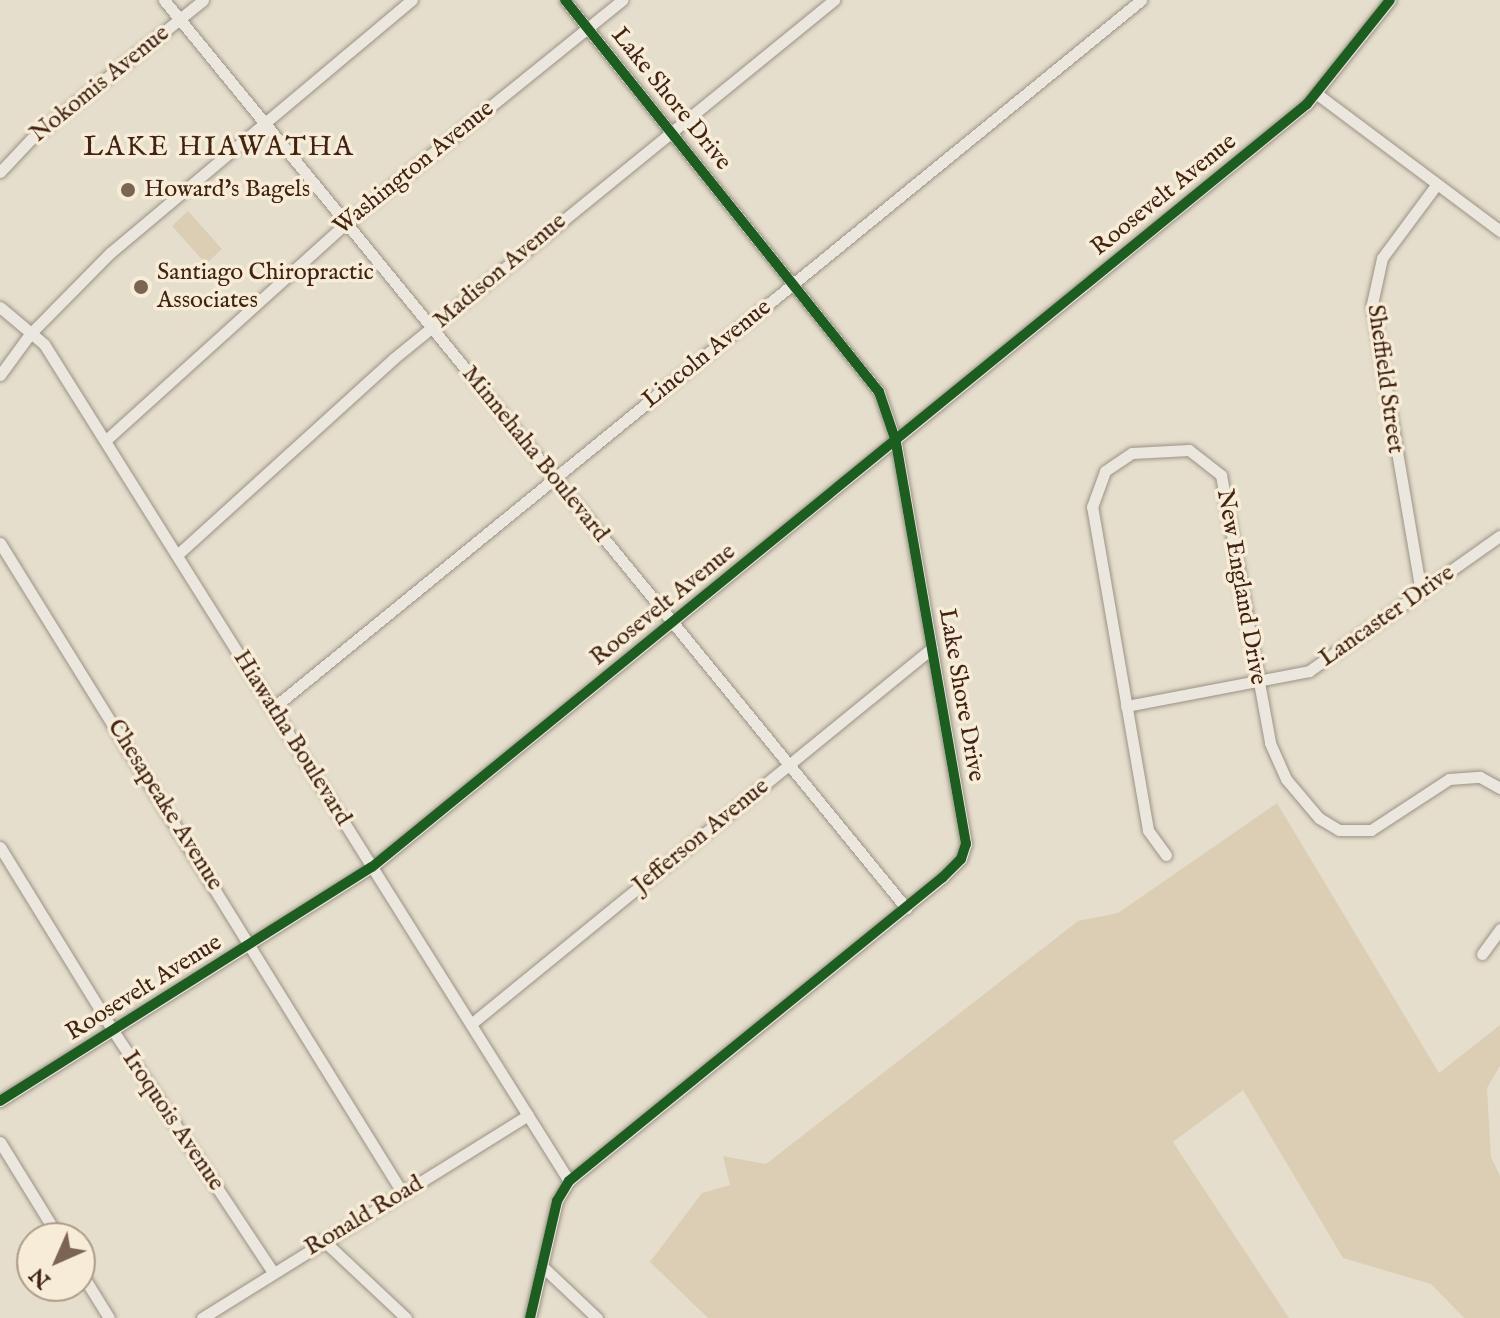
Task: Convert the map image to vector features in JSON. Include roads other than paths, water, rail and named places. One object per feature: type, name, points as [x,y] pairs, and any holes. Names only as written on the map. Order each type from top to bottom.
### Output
[{"type":"street","name":"Minnehaha Boulevard","points":[[164,0],[906,908]]},
{"type":"street","name":"Nokomis Avenue","points":[[0,172],[31,139],[203,0]]},
{"type":"street","points":[[0,375],[30,334],[110,253],[412,0]]},
{"type":"street","name":"Lake Shore Drive","points":[[530,1318],[557,1201],[569,1181],[906,908],[961,859],[966,844],[895,439],[867,373],[565,0]]},
{"type":"street","name":"Washington Avenue","points":[[106,440],[346,223],[622,0]]},
{"type":"street","name":"Madison Avenue","points":[[177,555],[431,328],[670,130],[834,0]]},
{"type":"street","name":"Lincoln Avenue","points":[[273,708],[1141,0]]},
{"type":"street","name":"Roosevelt Avenue","points":[[0,1101],[372,867],[1317,94],[1390,0]]},
{"type":"street","points":[[1317,94],[1500,231]]},
{"type":"street","name":"Sheffield Street","points":[[1421,592],[1372,304],[1382,258],[1437,184]]},
{"type":"street","name":"Hiawatha Boulevard","points":[[0,307],[44,344],[569,1181]]},
{"type":"street","name":"New England Drive","points":[[1166,855],[1148,830],[1092,507],[1105,471],[1132,453],[1189,450],[1221,475],[1257,682],[1279,765],[1319,818],[1339,830],[1378,827],[1458,777],[1480,777],[1500,788]]},
{"type":"street","name":"Lancaster Drive","points":[[1126,706],[1309,671],[1500,536]]},
{"type":"street","name":"Chesapeake Avenue","points":[[0,543],[251,943],[402,1192]]},
{"type":"street","name":"Jefferson Avenue","points":[[471,1024],[932,648]]},
{"type":"street","name":"Iroquois Avenue","points":[[0,847],[114,1032],[273,1272]]},
{"type":"street","points":[[1482,954],[1500,929]]},
{"type":"street","name":"Ronald Road","points":[[208,1317],[323,1240],[528,1115]]},
{"type":"street","points":[[0,1142],[49,1222]]},
{"type":"street","points":[[323,1240],[406,1318]]},
{"type":"street","points":[[542,1266],[597,1318]]},
{"type":"street","points":[[96,1297],[109,1318]]},
{"type":"place","name":"Howard's Bagels","points":[[128,190]]},
{"type":"place","name":"Santiago Chiropractic Associates","points":[[141,287]]},
{"type":"district","name":"LAKE HIAWATHA","points":[[219,148]]}]
